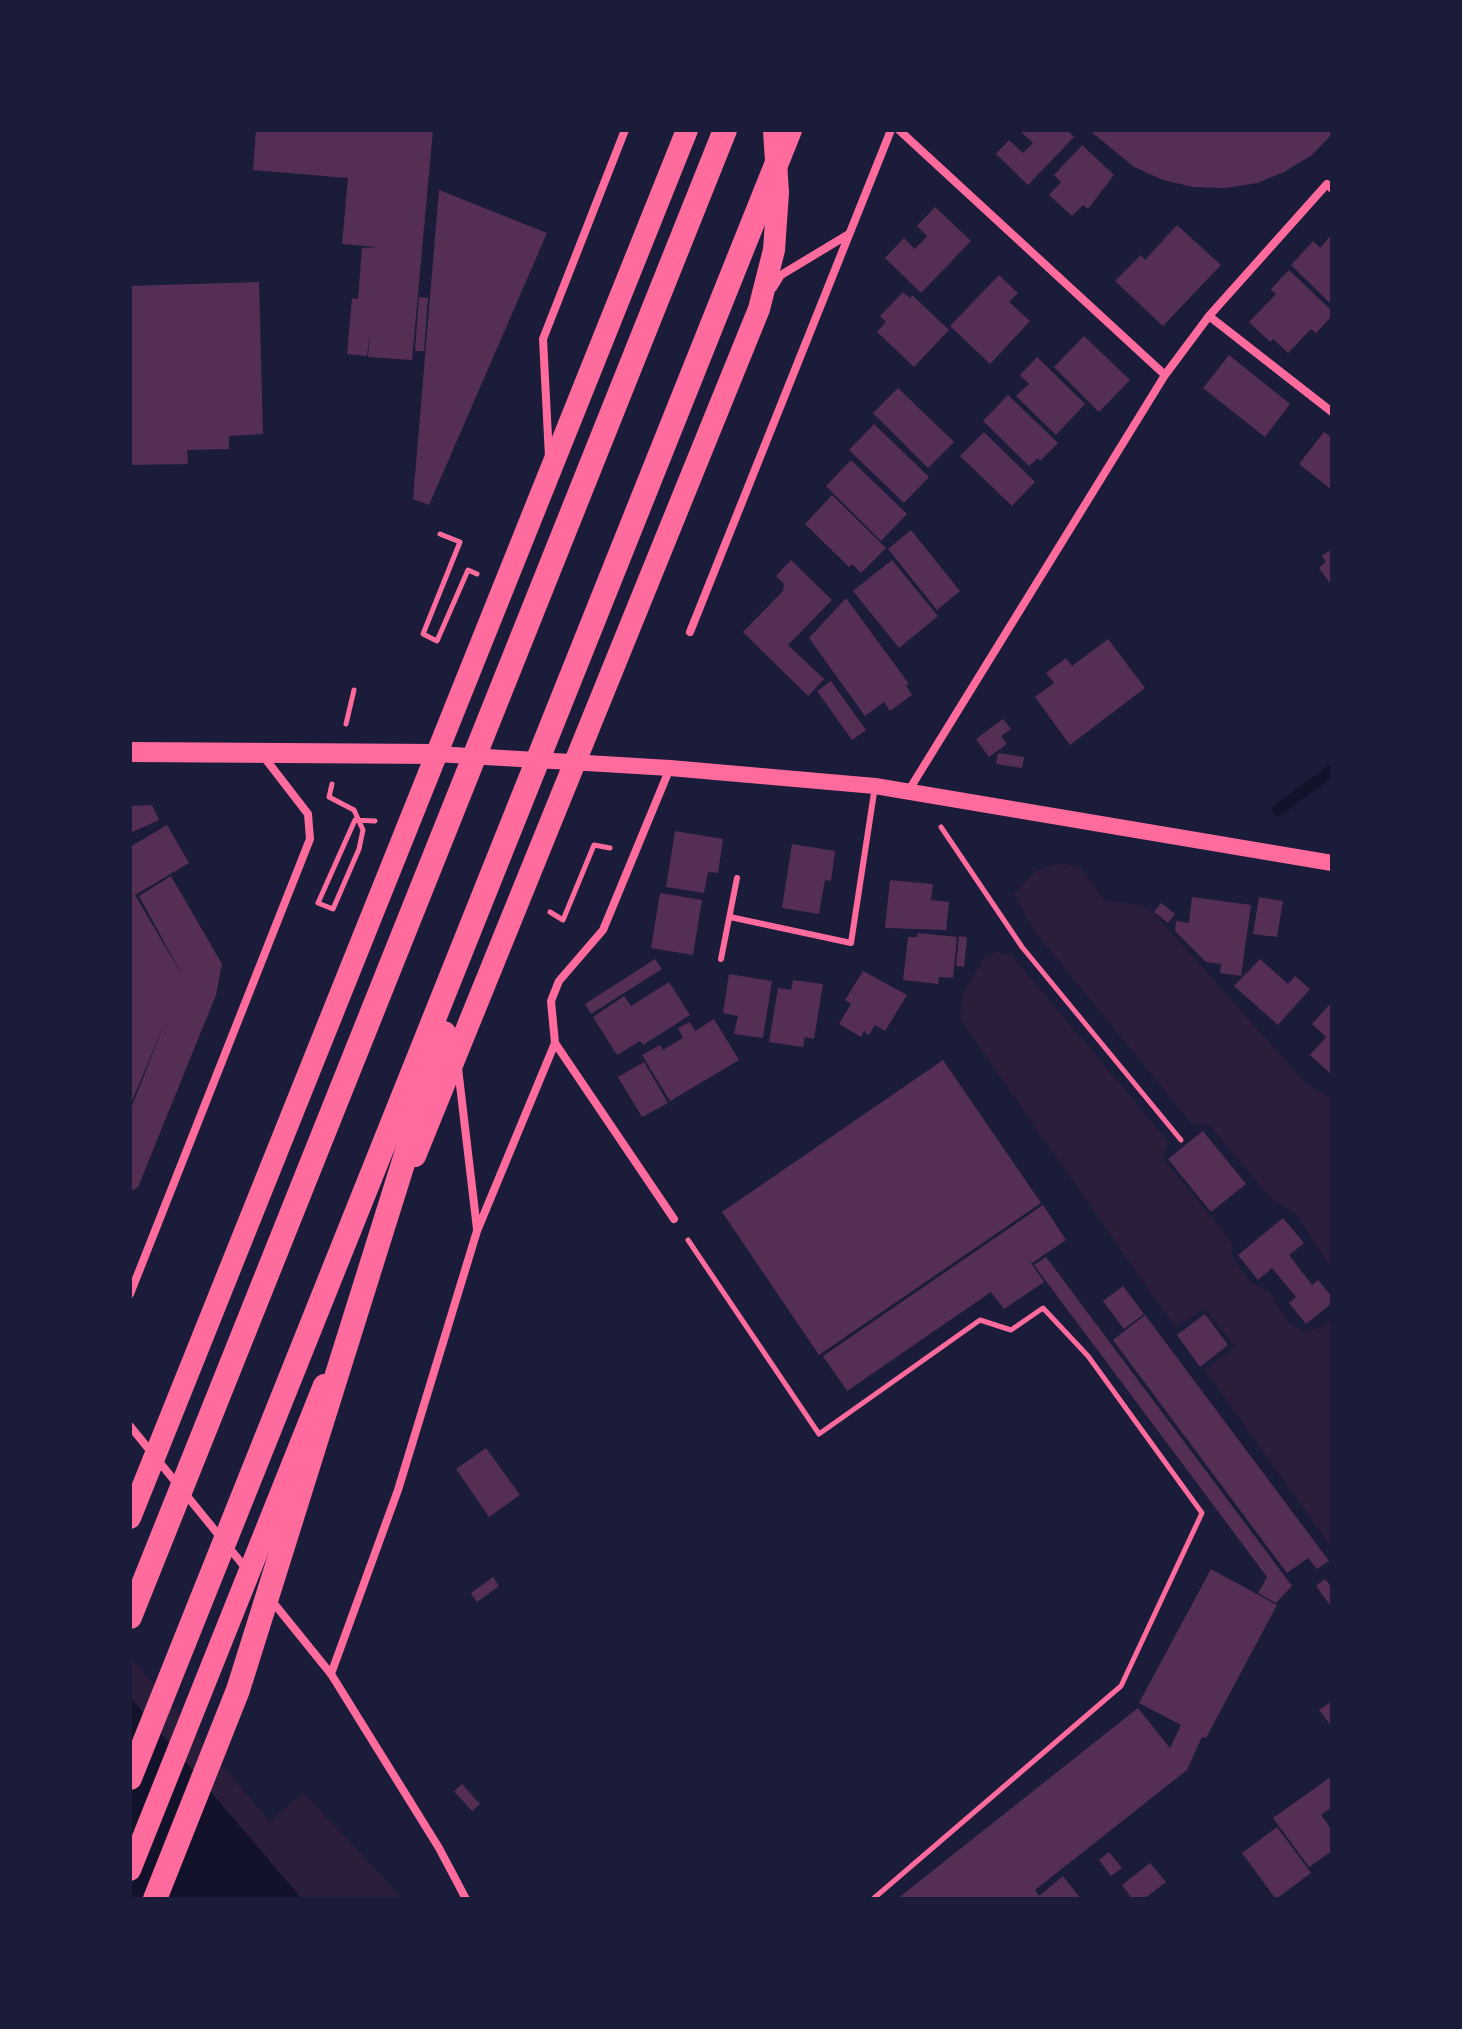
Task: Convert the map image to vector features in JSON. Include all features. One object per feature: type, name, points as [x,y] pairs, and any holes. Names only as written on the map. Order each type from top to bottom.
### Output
[{"type":"highway","points":[[130,1518],[687,130]]},
{"type":"highway","points":[[130,1617],[725,130]]},
{"type":"highway","points":[[130,1870],[759,309],[774,250],[778,193],[774,130]]},
{"type":"highway","points":[[130,1778],[790,130]]},
{"type":"highway","points":[[155,1899],[238,1690],[499,856]]},
{"type":"main road","points":[[130,752],[258,750],[436,754],[575,761],[875,786],[1332,863]]},
{"type":"street","points":[[550,469],[543,339],[625,130]]},
{"type":"street","points":[[690,632],[891,130]]},
{"type":"street","points":[[899,130],[1165,375]]},
{"type":"street","points":[[913,791],[1165,375],[1209,316],[1327,184],[1332,189]]},
{"type":"street","points":[[759,309],[781,275],[849,234]]},
{"type":"street","points":[[1209,316],[1332,412]]},
{"type":"street","points":[[130,1294],[310,839],[308,814],[258,750]]},
{"type":"street","points":[[331,1674],[398,1490],[477,1231],[555,1043],[551,1001],[559,981],[603,930],[670,768]]},
{"type":"street","points":[[555,1043],[674,1219]]},
{"type":"street","points":[[456,1055],[477,1231]]},
{"type":"street","points":[[130,1426],[331,1674],[439,1848],[466,1899]]},
{"type":"lane","points":[[730,917],[851,943],[875,786]]},
{"type":"lane","points":[[721,959],[737,878]]},
{"type":"path","points":[[440,534],[460,542],[423,634],[437,641],[468,570]]},
{"type":"path","points":[[913,791],[1022,947],[1181,1140]]},
{"type":"path","points":[[355,820],[318,903],[333,909],[359,849]]},
{"type":"path","points":[[555,899],[550,913],[563,920],[589,856]]},
{"type":"path","points":[[674,1219],[819,1434],[980,1320],[1011,1330],[1043,1308],[1088,1356],[1202,1513],[1121,1686],[873,1899]]},
{"type":"shaded area","points":[[1061,863],[1081,868],[1105,901],[1137,904],[1151,910],[1304,1081],[1332,1099],[1332,1270],[1296,1214],[1271,1198],[1208,1124],[1192,1124],[1037,934],[1014,894],[1035,871]]},
{"type":"shaded area","points":[[997,952],[1012,956],[1168,1141],[1163,1159],[1220,1227],[1232,1244],[1232,1256],[1251,1283],[1269,1291],[1288,1322],[1305,1333],[1332,1322],[1332,1548],[1205,1370],[1235,1347],[1205,1309],[1175,1327],[960,1019],[963,994],[985,956]]},
{"type":"shaded area","points":[[130,1656],[270,1822],[303,1792],[403,1899],[302,1899],[130,1697]]},
{"type":"shaded area","points":[[130,1697],[302,1899],[130,1899]]},
{"type":"building","points":[[256,130],[433,130],[412,360],[368,357],[370,330],[367,356],[347,354],[352,298],[358,299],[362,248],[378,247],[342,244],[348,178],[253,170]]},
{"type":"building","points":[[1019,130],[1067,130],[1074,137],[1028,185],[996,154],[1009,140],[1023,153],[1033,143]]},
{"type":"building","points":[[1089,130],[1332,130],[1332,134],[1312,155],[1284,172],[1257,183],[1226,188],[1193,187],[1163,180],[1134,167]]},
{"type":"building","points":[[1082,145],[1114,175],[1088,209],[1083,205],[1072,216],[1049,195],[1061,182],[1054,175]]},
{"type":"building","points":[[439,190],[547,233],[429,505],[413,499]]},
{"type":"building","points":[[935,207],[971,241],[921,293],[885,258],[904,238],[915,249],[927,236],[917,226]]},
{"type":"building","points":[[1177,225],[1221,265],[1163,326],[1115,281],[1141,255],[1145,260]]},
{"type":"building","points":[[1332,234],[1332,305],[1291,265],[1313,241],[1320,248]]},
{"type":"building","points":[[1289,270],[1332,311],[1332,316],[1316,333],[1311,329],[1288,353],[1273,339],[1270,342],[1249,322],[1276,294],[1271,289]]},
{"type":"building","points":[[999,275],[1018,293],[1009,302],[1030,321],[990,364],[950,326]]},
{"type":"building","points":[[259,282],[263,434],[229,436],[229,449],[187,450],[188,464],[130,465],[130,286]]},
{"type":"building","points":[[903,292],[910,298],[912,295],[949,330],[914,367],[877,332],[886,322],[880,316]]},
{"type":"building","points":[[419,297],[428,298],[424,351],[415,351]]},
{"type":"building","points":[[1084,336],[1130,380],[1099,412],[1054,367]]},
{"type":"building","points":[[1229,355],[1290,404],[1265,437],[1203,388]]},
{"type":"building","points":[[1037,357],[1085,404],[1056,435],[1016,396],[1029,384],[1020,375]]},
{"type":"building","points":[[898,388],[954,442],[928,468],[873,413]]},
{"type":"building","points":[[1008,395],[1058,443],[1040,461],[1038,458],[1029,466],[983,421]]},
{"type":"building","points":[[874,424],[929,477],[904,503],[849,450]]},
{"type":"building","points":[[984,432],[1035,482],[1012,506],[960,456]]},
{"type":"building","points":[[1324,432],[1332,438],[1332,490],[1299,464]]},
{"type":"building","points":[[851,460],[907,514],[881,541],[826,486]]},
{"type":"building","points":[[832,495],[886,548],[861,573],[852,564],[849,567],[805,524]]},
{"type":"building","points":[[911,530],[960,591],[937,610],[888,549]]},
{"type":"building","points":[[1332,549],[1332,586],[1319,568],[1326,562],[1322,556]]},
{"type":"building","points":[[791,560],[832,600],[788,645],[824,679],[808,696],[743,632],[783,591],[784,584],[776,576]]},
{"type":"building","points":[[892,560],[938,616],[899,648],[853,591]]},
{"type":"building","points":[[846,598],[909,684],[906,686],[912,695],[890,711],[884,702],[865,716],[809,638]]},
{"type":"building","points":[[1108,639],[1145,688],[1070,745],[1035,697],[1054,683],[1046,673],[1066,658],[1072,666]]},
{"type":"building","points":[[831,681],[866,730],[852,740],[817,691]]},
{"type":"building","points":[[1003,719],[1011,729],[1001,736],[1007,744],[989,757],[976,739]]},
{"type":"building","points":[[998,753],[1024,757],[1022,768],[996,764]]},
{"type":"building","points":[[152,805],[159,820],[130,833],[130,806]]},
{"type":"building","points":[[167,825],[189,863],[135,895],[186,982],[139,896],[171,876],[222,964],[216,995],[138,1187],[130,1192],[130,1111],[167,1017],[130,1106],[130,847]]},
{"type":"building","points":[[675,831],[723,839],[718,873],[708,872],[704,893],[666,887]]},
{"type":"building","points":[[792,844],[835,851],[831,881],[825,880],[819,914],[782,908]]},
{"type":"building","points":[[890,880],[933,884],[931,900],[949,902],[946,930],[885,928]]},
{"type":"building","points":[[660,893],[702,900],[693,955],[651,948]]},
{"type":"building","points":[[1192,897],[1251,905],[1241,976],[1220,973],[1221,964],[1206,962],[1175,931],[1176,921],[1189,923]]},
{"type":"building","points":[[1259,897],[1283,901],[1277,937],[1253,934]]},
{"type":"building","points":[[1161,903],[1175,914],[1168,923],[1154,912]]},
{"type":"building","points":[[918,933],[957,937],[953,978],[939,977],[938,984],[903,980],[908,937],[917,937]]},
{"type":"building","points":[[959,936],[967,937],[964,967],[956,966]]},
{"type":"building","points":[[655,959],[662,969],[591,1014],[585,1004]]},
{"type":"building","points":[[1260,959],[1288,984],[1295,976],[1310,989],[1278,1025],[1234,986]]},
{"type":"building","points":[[863,971],[907,995],[885,1031],[875,1025],[869,1035],[864,1031],[861,1037],[839,1024],[851,1004],[845,1000]]},
{"type":"building","points":[[729,974],[772,981],[763,1038],[734,1034],[738,1016],[723,1013]]},
{"type":"building","points":[[793,980],[823,984],[814,1039],[805,1037],[803,1047],[769,1042],[778,988],[791,990]]},
{"type":"building","points":[[669,982],[690,1015],[643,1045],[640,1041],[617,1055],[593,1017],[624,996],[631,1006]]},
{"type":"building","points":[[1332,1002],[1332,1075],[1310,1055],[1326,1037],[1312,1024]]},
{"type":"building","points":[[714,1019],[739,1060],[670,1101],[642,1055],[660,1045],[663,1050],[683,1038],[678,1028],[690,1022],[695,1031]]},
{"type":"building","points":[[943,1060],[1041,1203],[819,1355],[722,1212]]},
{"type":"building","points":[[644,1062],[668,1103],[642,1117],[618,1077]]},
{"type":"building","points":[[1203,1131],[1246,1184],[1211,1212],[1168,1159]]},
{"type":"building","points":[[1043,1205],[1066,1240],[1032,1263],[1029,1260],[1044,1282],[1004,1309],[991,1292],[847,1391],[823,1356]]},
{"type":"building","points":[[1283,1218],[1304,1243],[1289,1255],[1312,1285],[1318,1280],[1332,1297],[1332,1303],[1306,1324],[1289,1303],[1296,1297],[1272,1268],[1258,1280],[1238,1255]]},
{"type":"building","points":[[1046,1257],[1292,1586],[1276,1603],[1258,1593],[1267,1577],[1034,1265]]},
{"type":"building","points":[[1123,1286],[1144,1314],[1124,1329],[1103,1301]]},
{"type":"building","points":[[1205,1314],[1228,1345],[1200,1367],[1177,1335]]},
{"type":"building","points":[[1145,1315],[1329,1561],[1317,1569],[1308,1558],[1287,1573],[1113,1340]]},
{"type":"building","points":[[486,1448],[520,1495],[489,1517],[456,1469]]},
{"type":"building","points":[[1211,1569],[1277,1605],[1206,1738],[1202,1737],[1187,1770],[1035,1890],[1039,1896],[1063,1876],[1081,1899],[897,1899],[1138,1708],[1170,1748],[1181,1725],[1139,1703]]},
{"type":"building","points":[[493,1577],[499,1586],[477,1602],[471,1593]]},
{"type":"building","points":[[1325,1579],[1332,1588],[1332,1608],[1316,1586]]},
{"type":"building","points":[[1332,1701],[1332,1727],[1319,1710]]},
{"type":"building","points":[[1332,1776],[1332,1807],[1321,1815],[1332,1830],[1332,1851],[1309,1867],[1273,1818]]},
{"type":"building","points":[[462,1784],[480,1804],[472,1811],[454,1791]]},
{"type":"building","points":[[1277,1827],[1311,1873],[1276,1899],[1242,1853]]},
{"type":"building","points":[[1109,1852],[1122,1868],[1111,1876],[1099,1860]]},
{"type":"building","points":[[1150,1863],[1166,1882],[1144,1899],[1132,1899],[1122,1885]]},
{"type":"waterway","points":[[1278,810],[1332,770]]}]
